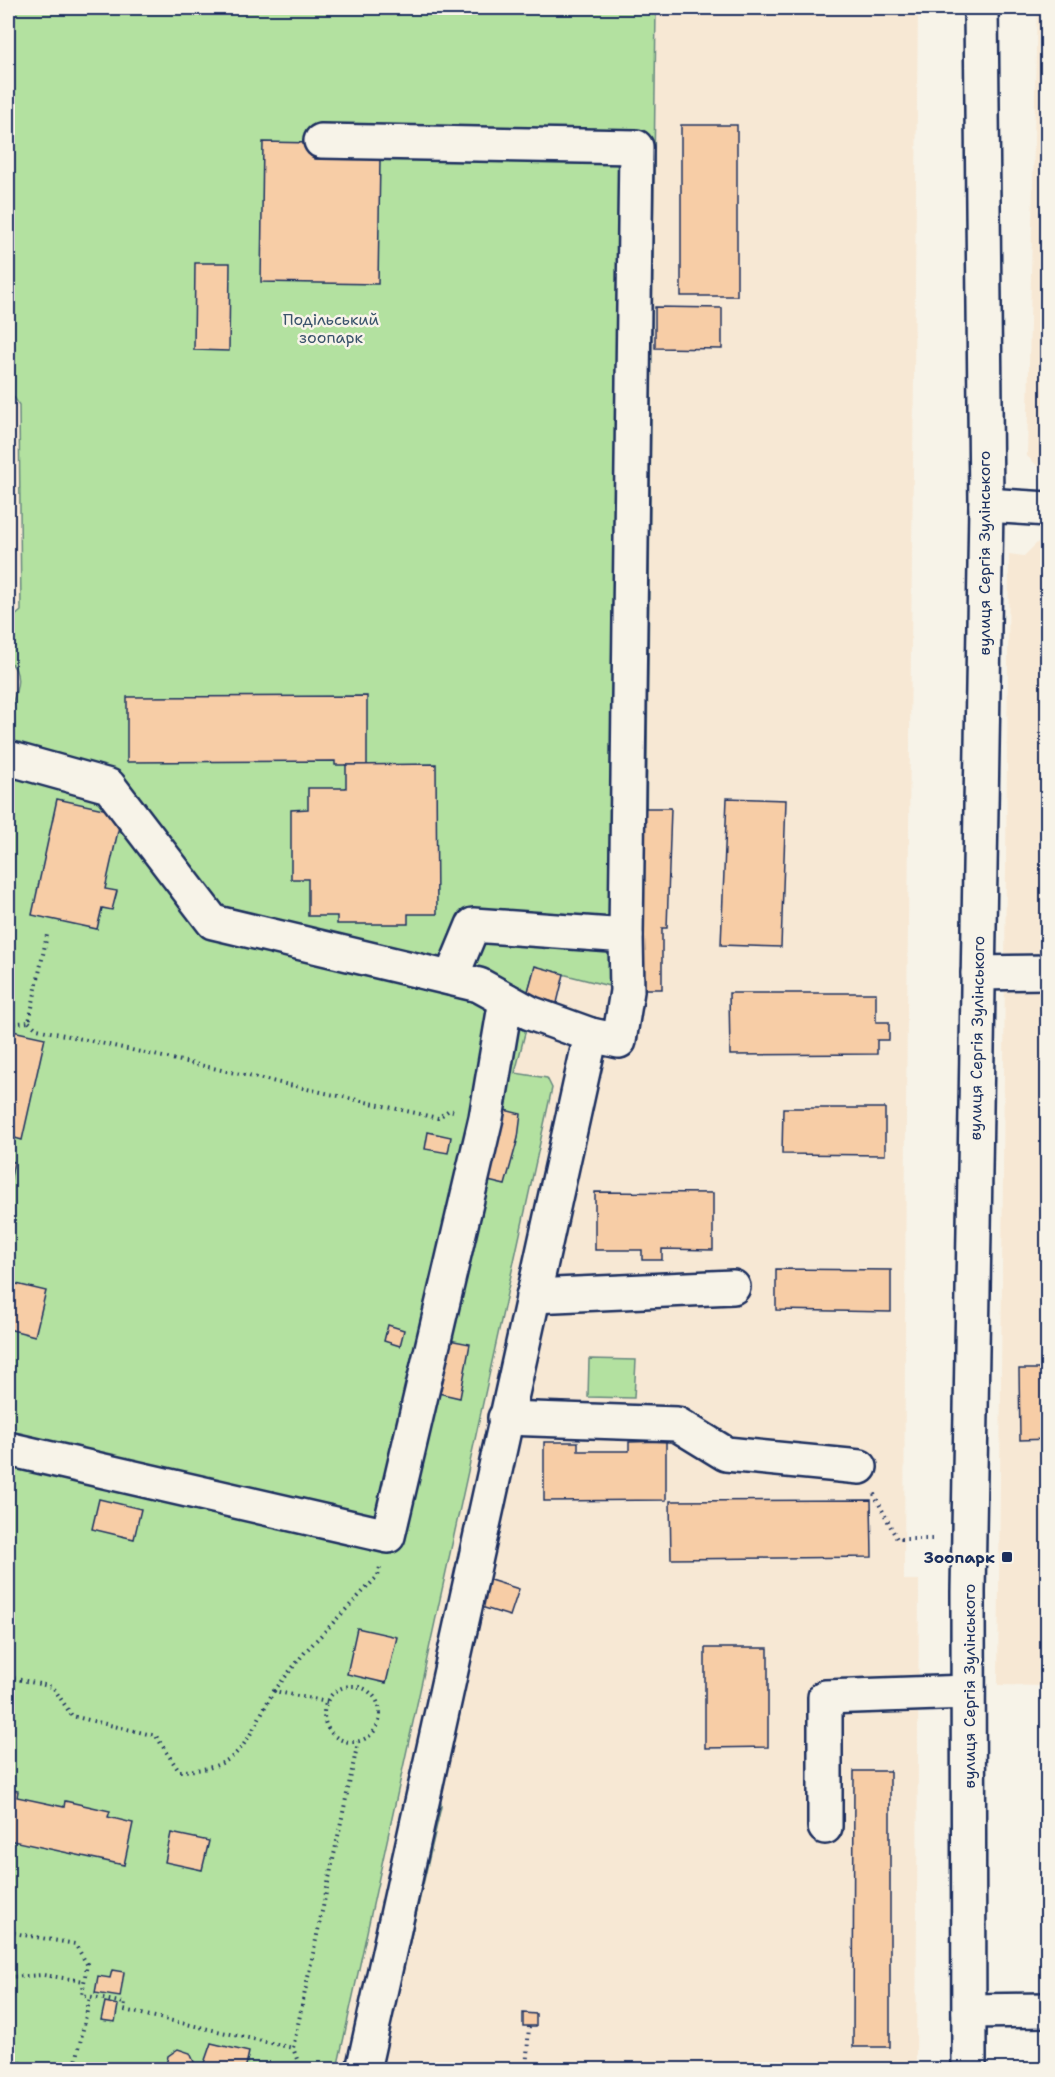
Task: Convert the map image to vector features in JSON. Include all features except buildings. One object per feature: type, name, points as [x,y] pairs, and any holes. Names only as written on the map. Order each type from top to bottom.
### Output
[{"type":"street","name":"вулиця Сергія Зулінського","points":[[969,2070],[968,1692],[986,505],[981,8]]},
{"type":"street","points":[[8,758],[109,786],[213,922],[479,985],[530,1013],[591,1035],[618,1041],[627,991],[636,147],[321,141]]},
{"type":"street","points":[[986,505],[1047,510]]},
{"type":"street","points":[[451,978],[473,925],[626,936]]},
{"type":"street","points":[[978,973],[1047,972]]},
{"type":"street","points":[[8,1449],[388,1536],[486,1118],[506,1000]]},
{"type":"street","points":[[363,2070],[591,1035]]},
{"type":"street","points":[[533,1296],[733,1287]]},
{"type":"street","points":[[505,1418],[677,1424],[726,1454],[860,1467]]},
{"type":"street","points":[[825,1827],[825,1697],[968,1692]]},
{"type":"street","points":[[969,2011],[1047,2010]]},
{"type":"path","points":[[29,1022],[47,935]]},
{"type":"path","points":[[8,1024],[29,1022],[37,1029],[438,1118],[449,1110],[486,1118]]},
{"type":"path","points":[[860,1467],[897,1539],[933,1539]]},
{"type":"path","points":[[8,1677],[53,1687],[72,1716],[156,1736],[179,1771],[220,1766],[237,1752],[253,1732],[274,1691],[305,1652],[378,1576],[388,1536]]},
{"type":"path","points":[[348,1686],[358,1686],[375,1696],[379,1704],[379,1723],[375,1732],[358,1742],[341,1740],[333,1735],[324,1719],[327,1702],[339,1689],[348,1686]]},
{"type":"path","points":[[274,1691],[327,1702]]},
{"type":"path","points":[[301,2070],[293,2048],[358,1742]]},
{"type":"path","points":[[8,1932],[75,1944],[87,1964],[82,1995],[125,2003],[124,2010],[293,2048]]},
{"type":"path","points":[[8,1977],[44,1975],[84,1982]]},
{"type":"path","points":[[8,2061],[52,2069],[76,2062],[90,1997]]},
{"type":"path","points":[[526,2070],[529,2026]]},
{"type":"shaded area","points":[[656,8],[918,8],[906,1108],[904,1580],[919,1580],[916,2069],[337,2070],[552,1088],[547,1078],[515,1073],[534,997],[527,995],[535,966],[643,989]]},
{"type":"shaded area","points":[[1037,8],[1048,8],[1047,475],[1027,456]]},
{"type":"shaded area","points":[[8,388],[19,404],[21,611],[8,622]]},
{"type":"shaded area","points":[[1047,533],[1048,1686],[998,1685],[1009,554],[1024,556]]},
{"type":"shaded area","points":[[8,660],[14,665],[19,679],[8,718]]},
{"type":"green space","name":"Подільський зоопарк","points":[[8,8],[656,8],[644,995],[535,967],[527,995],[534,997],[515,1073],[547,1078],[552,1088],[337,2069],[8,2070],[8,718],[18,680],[14,666],[8,660],[8,622],[21,611],[19,405],[8,388]]},
{"type":"green space","points":[[589,1359],[636,1360],[634,1398],[588,1397]]},
{"type":"green space","points":[[436,1800],[441,1803],[441,1807],[394,2010],[390,2015]]},
{"type":"place","name":"Зоопарк","points":[[1007,1557]]}]
